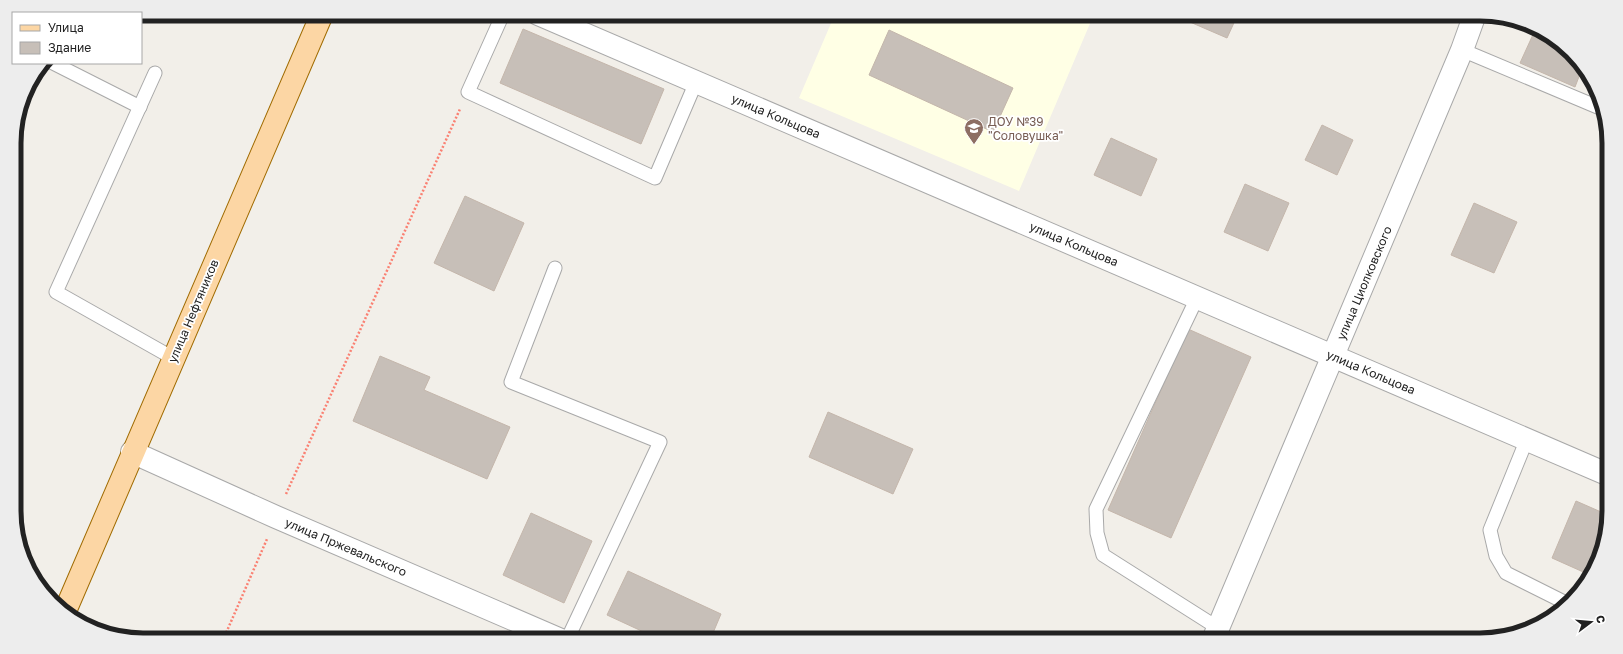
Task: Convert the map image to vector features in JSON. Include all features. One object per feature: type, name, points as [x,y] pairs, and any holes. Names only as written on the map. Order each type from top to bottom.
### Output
[{"type":"main road","name":"улица Нефтяников","points":[[67,606],[132,452],[319,21]]},
{"type":"street","name":"улица Кольцова","points":[[554,21],[1602,471]]},
{"type":"street","name":"улица Циолковского","points":[[1215,633],[1462,50],[1472,21]]},
{"type":"street","name":"улица Пржевальского","points":[[132,452],[276,517],[545,633]]},
{"type":"lane","points":[[500,21],[468,92],[655,178],[696,82]]},
{"type":"lane","points":[[1462,50],[1596,106]]},
{"type":"lane","points":[[55,64],[140,107]]},
{"type":"lane","points":[[155,73],[56,292],[173,358]]},
{"type":"lane","points":[[555,268],[511,382],[660,442],[570,633]]},
{"type":"lane","points":[[1197,298],[1096,509],[1097,533],[1103,555],[1214,633]]},
{"type":"lane","points":[[1527,439],[1490,530],[1496,556],[1506,573],[1562,601]]},
{"type":"path","points":[[226,633],[276,517],[468,92]]},
{"type":"shaded area","name":"ДОУ №39 \"Соловушка\"","points":[[832,21],[1091,21],[1019,191],[799,98]]},
{"type":"building","points":[[1188,21],[1235,21],[1227,38]]},
{"type":"building","points":[[523,29],[664,89],[641,144],[500,83]]},
{"type":"building","points":[[889,30],[1013,88],[993,132],[869,75]]},
{"type":"building","points":[[1533,34],[1554,46],[1581,74],[1575,87],[1520,63]]},
{"type":"building","points":[[1322,125],[1353,140],[1337,175],[1305,160]]},
{"type":"building","points":[[1111,138],[1157,159],[1141,196],[1094,175]]},
{"type":"building","points":[[1245,184],[1289,203],[1268,251],[1224,232]]},
{"type":"building","points":[[465,196],[524,223],[494,291],[434,263]]},
{"type":"building","points":[[1474,203],[1517,222],[1494,273],[1451,255]]},
{"type":"building","points":[[1188,329],[1251,357],[1171,538],[1108,510]]},
{"type":"building","points":[[380,356],[430,377],[424,390],[510,427],[487,479],[353,421]]},
{"type":"building","points":[[828,412],[913,449],[893,494],[809,457]]},
{"type":"building","points":[[1576,501],[1602,512],[1600,534],[1596,550],[1585,573],[1552,558]]},
{"type":"building","points":[[531,513],[592,541],[564,603],[503,575]]},
{"type":"building","points":[[628,571],[721,614],[713,633],[646,633],[607,615]]},
{"type":"place","name":"ДОУ №39 \"Соловушка\"","points":[[974,145]]}]
